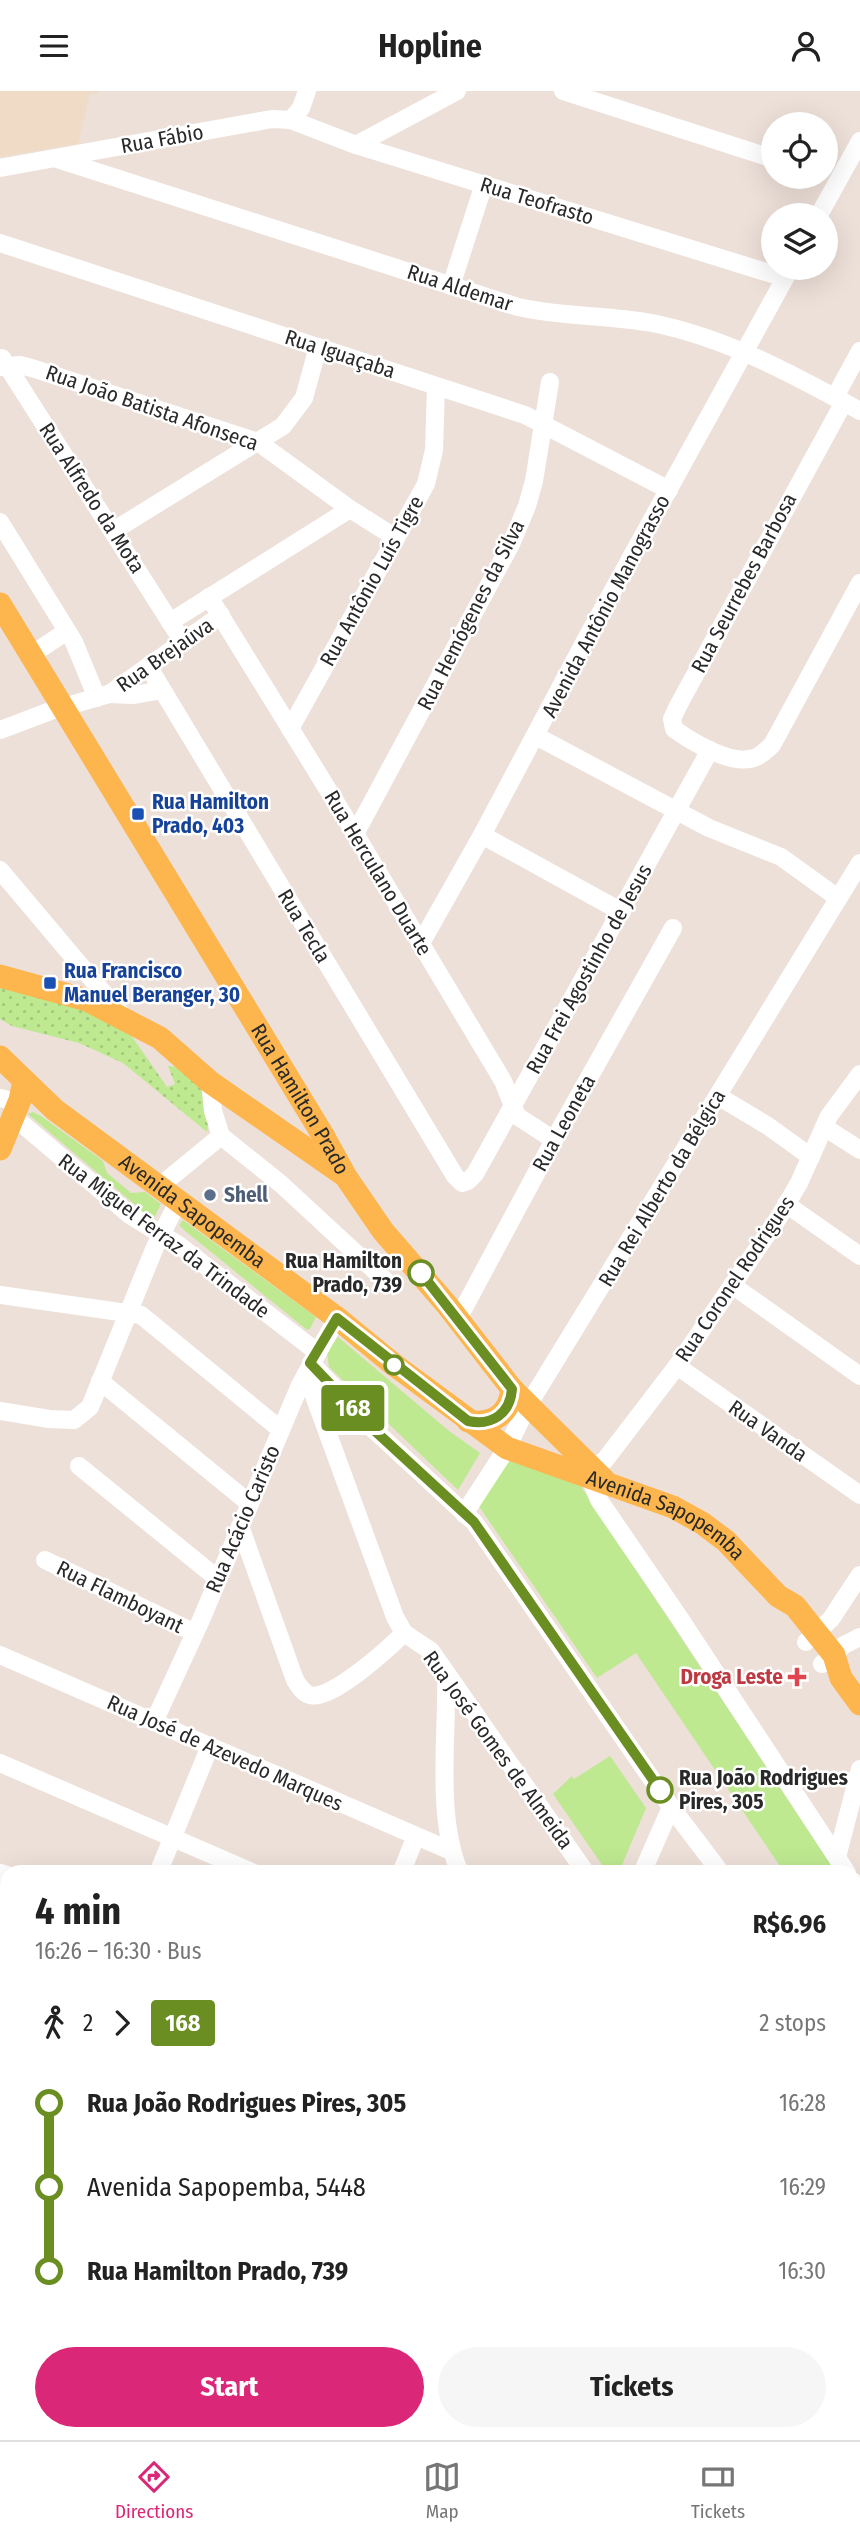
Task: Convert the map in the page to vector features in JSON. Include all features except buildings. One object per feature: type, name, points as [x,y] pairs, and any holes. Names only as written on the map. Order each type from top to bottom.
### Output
[{"type":"main road","name":"Rua Hamilton Prado","points":[[0,604],[346,1177],[383,1230],[421,1272],[512,1389],[592,1476]]},
{"type":"main road","points":[[0,976],[87,1000],[160,1038],[210,1082],[346,1177]]},
{"type":"main road","name":"Avenida Sapopemba","points":[[0,1057],[19,1098],[55,1110],[337,1318],[468,1421],[507,1448],[673,1507],[702,1523],[726,1541],[778,1596],[795,1606],[811,1637],[860,1705]]},
{"type":"main road","points":[[0,1150],[19,1098]]},
{"type":"main road","points":[[468,1421],[479,1423],[499,1417],[511,1399],[512,1389]]},
{"type":"street","points":[[291,120],[301,108],[307,91]]},
{"type":"street","points":[[356,145],[457,91]]},
{"type":"street","points":[[563,91],[761,155]]},
{"type":"street","name":"Rua Fábio","points":[[0,168],[272,119],[291,120]]},
{"type":"street","name":"Rua Teofrasto","points":[[291,120],[356,145],[761,265]]},
{"type":"street","points":[[838,171],[860,141]]},
{"type":"street","name":"Rua Aldemar","points":[[58,159],[451,286],[543,313],[653,323],[745,352],[846,404]]},
{"type":"street","points":[[451,286],[484,184]]},
{"type":"street","name":"Rua Iguaçaba","points":[[0,243],[542,422],[669,490]]},
{"type":"street","name":"Avenida Antônio Manograsso","points":[[421,943],[784,280]]},
{"type":"street","points":[[113,531],[283,426],[295,412],[307,390],[318,347]]},
{"type":"street","points":[[846,404],[860,351]]},
{"type":"street","name":"Rua João Batista Afonseca","points":[[2,362],[35,369],[258,442],[274,451],[350,509],[396,538]]},
{"type":"street","name":"Rua Alfredo da Mota","points":[[2,362],[183,642]]},
{"type":"street","name":"Rua Hemógenes da Silva","points":[[355,834],[511,544],[534,481],[550,382]]},
{"type":"street","name":"Rua Antônio Luís Tigre","points":[[290,729],[418,503],[434,450],[436,386]]},
{"type":"street","name":"Rua Seurrebes Barbosa","points":[[710,750],[674,729],[674,713],[846,404]]},
{"type":"street","points":[[170,622],[350,509]]},
{"type":"street","points":[[0,522],[67,631],[103,696]]},
{"type":"street","points":[[710,750],[735,760],[746,760],[755,758],[772,745],[860,583]]},
{"type":"street","name":"Rua Herculano Duarte","points":[[209,597],[421,943],[503,1081],[513,1107],[521,1119],[554,1140]]},
{"type":"street","name":"Rua Brejaúva","points":[[103,696],[221,615]]},
{"type":"street","points":[[31,655],[67,631]]},
{"type":"street","name":"Rua Tecla","points":[[148,666],[455,1176],[463,1183]]},
{"type":"street","name":"Rua Brejaúva","points":[[0,730],[103,696],[134,695],[162,690]]},
{"type":"street","points":[[536,736],[709,828],[781,857],[838,898]]},
{"type":"street","name":"Rua Frei Agostinho de Jesus","points":[[463,1183],[475,1174],[710,750]]},
{"type":"street","points":[[482,835],[622,912]]},
{"type":"street","name":"Rua Rei Alberto da Bélgica","points":[[464,1514],[507,1448],[527,1407],[860,863]]},
{"type":"street","points":[[0,870],[125,1018]]},
{"type":"street","name":"Rua Leoneta","points":[[458,1319],[554,1140],[673,929]]},
{"type":"street","name":"Rua Coronel Rodrigues","points":[[592,1476],[677,1366],[786,1204],[829,1116],[860,1074]]},
{"type":"street","points":[[210,1082],[213,1111],[221,1136],[281,1184],[387,1282]]},
{"type":"street","points":[[718,1096],[768,1126],[811,1157]]},
{"type":"street","name":"Rua Miguel Ferraz da Trindade","points":[[19,1098],[130,1215],[180,1246],[311,1363],[374,1430],[474,1522],[671,1807],[715,1865]]},
{"type":"street","points":[[824,1127],[860,1150]]},
{"type":"street","points":[[160,1186],[221,1136]]},
{"type":"street","points":[[0,1411],[65,1421],[74,1420],[90,1407],[161,1235],[179,1200]]},
{"type":"street","points":[[786,1204],[860,1257]]},
{"type":"street","points":[[732,1285],[860,1375]]},
{"type":"street","points":[[0,1295],[128,1312],[146,1318],[281,1430]]},
{"type":"street","name":"Rua Acácio Caristo","points":[[154,1722],[311,1363],[337,1318]]},
{"type":"street","points":[[240,1525],[295,1680],[304,1692],[313,1697],[325,1695],[370,1663],[404,1633],[379,1578],[311,1363]]},
{"type":"street","name":"Rua Vanda","points":[[677,1366],[860,1495]]},
{"type":"street","points":[[100,1381],[249,1503]]},
{"type":"street","points":[[79,1466],[218,1579]]},
{"type":"street","points":[[592,1476],[598,1500],[842,1865]]},
{"type":"street","name":"Rua Flamboyant","points":[[45,1560],[195,1633]]},
{"type":"street","points":[[811,1637],[831,1619],[860,1575]]},
{"type":"street","name":"Rua José Gomes de Almeida","points":[[404,1633],[431,1651],[580,1865]]},
{"type":"street","points":[[811,1637],[860,1635]]},
{"type":"street","points":[[828,1659],[860,1635]]},
{"type":"street","name":"Rua José de Azevedo Marques","points":[[0,1655],[451,1851]]},
{"type":"street","points":[[446,1673],[446,1813],[451,1851],[457,1865]]},
{"type":"street","points":[[161,1865],[210,1746]]},
{"type":"street","points":[[0,1763],[235,1865]]},
{"type":"street","points":[[842,1865],[860,1769]]},
{"type":"street","points":[[646,1865],[671,1807]]},
{"type":"street","points":[[404,1865],[416,1836]]},
{"type":"shaded area","points":[[0,91],[98,91],[97,94],[90,93],[78,144],[0,157]]},
{"type":"green space","points":[[0,983],[51,995],[124,1025],[167,1087],[175,1084],[168,1066],[196,1076],[202,1082],[206,1093],[209,1114],[207,1132],[123,1063],[79,1043],[12,1026],[0,1019]]},
{"type":"green space","points":[[33,1112],[103,1161],[107,1173],[131,1193],[145,1192],[161,1204],[153,1220],[28,1114]]},
{"type":"green space","points":[[183,1220],[316,1317],[310,1329],[307,1330],[184,1230],[179,1225]]},
{"type":"green space","points":[[338,1337],[449,1431],[480,1453],[458,1490],[329,1367],[327,1352]]},
{"type":"green space","points":[[517,1458],[576,1479],[831,1865],[779,1865],[636,1653],[597,1678],[478,1505],[507,1461]]},
{"type":"green space","points":[[610,1756],[646,1808],[622,1865],[602,1865],[553,1794],[572,1776],[574,1779]]},
{"type":"bus line","name":"168","points":[[421,1273],[512,1389],[511,1399],[499,1417],[489,1422],[468,1421],[337,1318],[310,1363],[374,1430],[474,1522],[660,1790]]},
{"type":"place","name":"Rua Hamilton Prado, 403","points":[[138,814]]},
{"type":"place","name":"Rua Francisco Manuel Beranger, 30","points":[[50,983]]},
{"type":"place","name":"Shell","points":[[210,1195]]},
{"type":"place","name":"Rua Hamilton Prado, 739","points":[[421,1273]]},
{"type":"place","name":"Droga Leste","points":[[797,1677]]},
{"type":"place","name":"Rua João Rodrigues Pires, 305","points":[[660,1790]]}]
